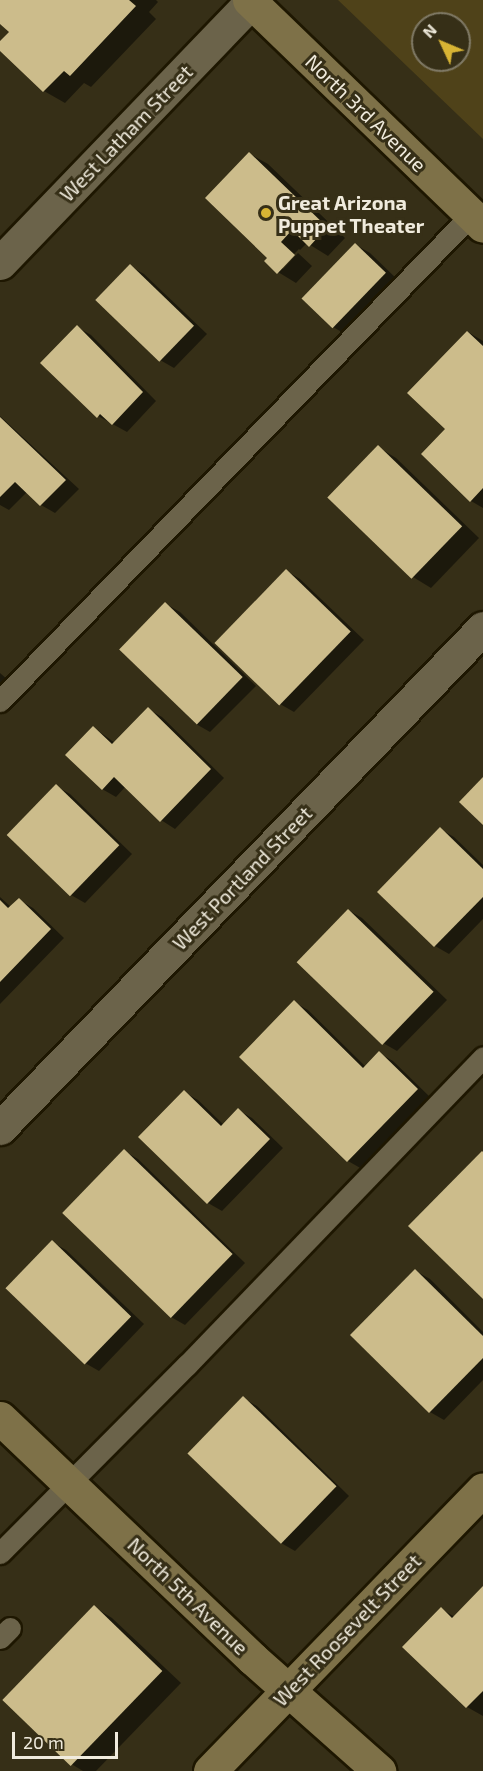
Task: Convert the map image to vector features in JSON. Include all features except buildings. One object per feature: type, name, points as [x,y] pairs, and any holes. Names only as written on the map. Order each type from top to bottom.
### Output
[{"type":"street","name":"North 3rd Avenue","points":[[250,1],[477,221]]},
{"type":"street","name":"West Latham Street","points":[[0,263],[250,1]]},
{"type":"street","name":"West Portland Street","points":[[0,1128],[483,628]]},
{"type":"street","name":"North 5th Avenue","points":[[0,1418],[288,1691],[379,1771]]},
{"type":"street","name":"West Roosevelt Street","points":[[210,1771],[483,1489]]},
{"type":"lane","points":[[0,700],[477,221]]},
{"type":"lane","points":[[0,1553],[187,1365],[483,1057]]},
{"type":"shaded area","points":[[338,0],[483,0],[483,139],[413,72],[471,72],[471,12],[411,12],[411,70]]},
{"type":"place","name":"Great Arizona Puppet Theater","points":[[266,213]]}]
